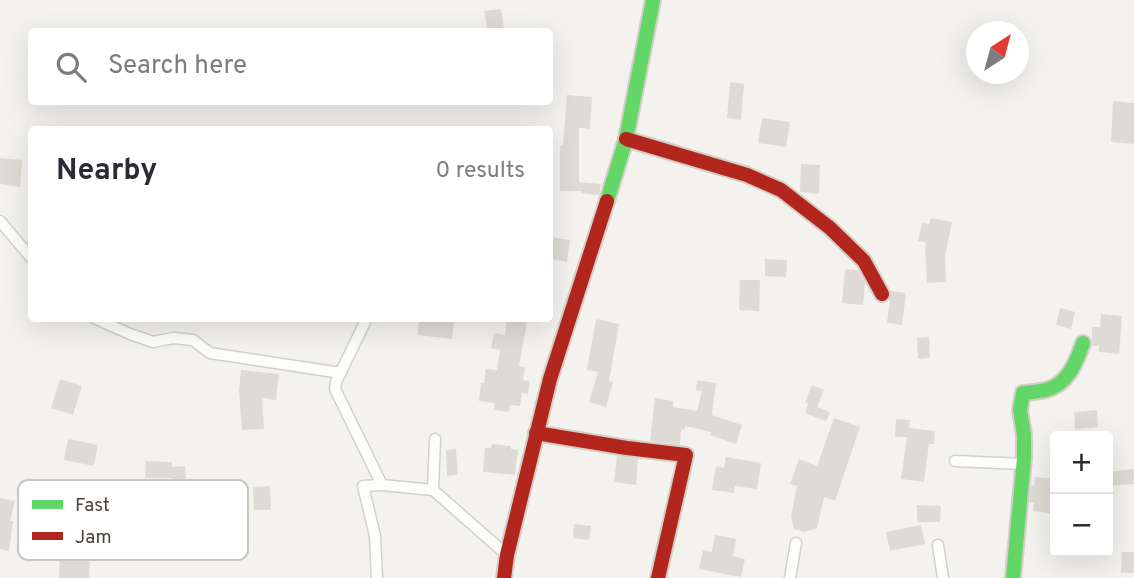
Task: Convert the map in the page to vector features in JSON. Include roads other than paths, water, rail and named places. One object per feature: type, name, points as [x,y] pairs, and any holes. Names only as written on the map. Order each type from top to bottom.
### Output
[{"type":"street","points":[[503,578],[550,379],[626,139],[653,0]]},
{"type":"street","points":[[626,139],[747,175],[781,190],[830,228],[864,261],[882,294]]},
{"type":"street","points":[[0,221],[28,254]]},
{"type":"street","points":[[103,322],[153,342],[173,338],[193,340],[210,353],[341,373]]},
{"type":"street","points":[[365,322],[335,389],[382,485]]},
{"type":"street","points":[[1013,578],[1024,440],[1019,399],[1023,393],[1046,390],[1064,381],[1075,367],[1083,343]]},
{"type":"street","points":[[536,433],[686,455],[658,578]]},
{"type":"street","points":[[433,490],[435,439]]},
{"type":"street","points":[[955,461],[1023,464]]},
{"type":"street","points":[[377,578],[375,536],[363,486],[433,490],[507,555]]},
{"type":"street","points":[[790,578],[796,543]]},
{"type":"street","points":[[938,545],[943,578]]}]
